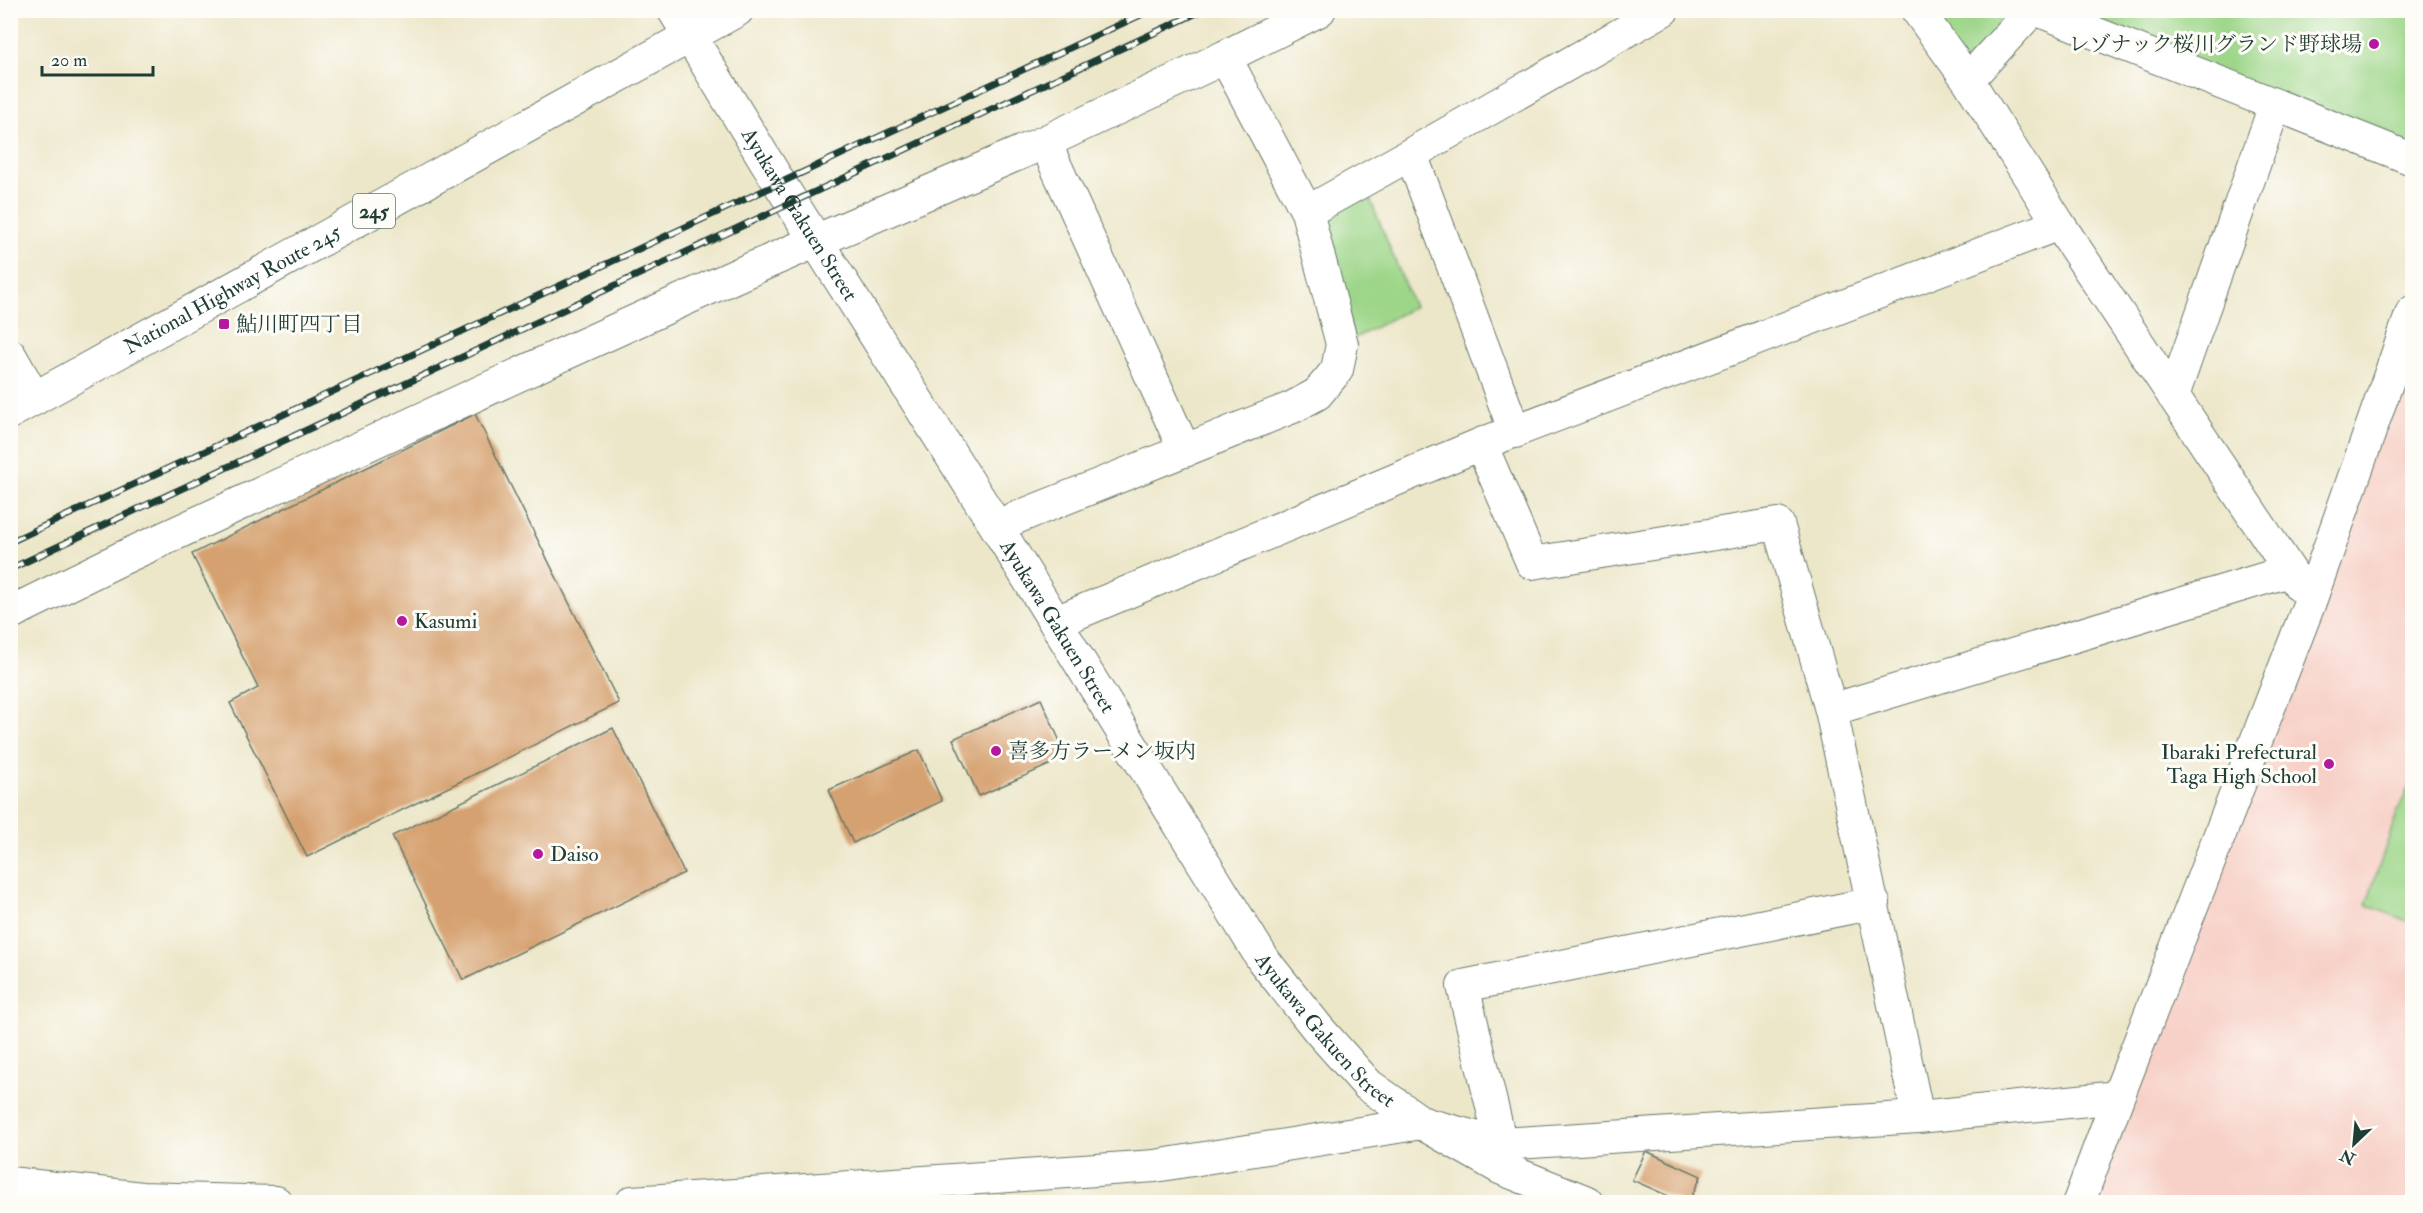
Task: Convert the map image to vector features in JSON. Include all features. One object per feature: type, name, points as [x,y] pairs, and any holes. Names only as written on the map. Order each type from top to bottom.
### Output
[{"type":"main road","name":"National Highway Route 245","points":[[23,405],[681,23],[737,10]]},
{"type":"main road","points":[[10,613],[131,554],[569,351],[1045,142],[1319,10]]},
{"type":"main road","name":"Ayukawa Gakuen Street","points":[[681,23],[1056,622],[1264,961],[1319,1030],[1368,1085],[1422,1123],[1501,1168],[1586,1203]]},
{"type":"street","points":[[1307,212],[1663,10]]},
{"type":"street","points":[[1917,10],[1968,80],[2060,224],[2310,602]]},
{"type":"street","points":[[1968,80],[2032,10]]},
{"type":"street","points":[[2037,10],[2412,159]]},
{"type":"street","points":[[996,526],[1293,407],[1317,394],[1337,370],[1342,344],[1307,212],[1225,57]]},
{"type":"street","points":[[2173,396],[2275,105]]},
{"type":"street","points":[[1045,142],[1185,451]]},
{"type":"street","points":[[1411,154],[1515,432]]},
{"type":"street","points":[[1056,622],[1481,444],[2060,224]]},
{"type":"street","points":[[2079,1203],[2310,602],[2412,312]]},
{"type":"street","points":[[10,355],[23,405]]},
{"type":"street","points":[[1481,444],[1532,563],[1778,524],[1831,710],[1874,903],[1918,1118]]},
{"type":"street","points":[[1831,710],[2289,571]]},
{"type":"street","points":[[1502,1144],[1463,986],[1874,903]]},
{"type":"street","points":[[632,1203],[1155,1166],[1422,1123],[1502,1144],[1918,1118],[2118,1097]]},
{"type":"street","points":[[10,1183],[142,1197],[276,1203]]},
{"type":"shaded area","name":"Ibaraki Prefectural Taga High School","points":[[2412,325],[2412,1202],[2081,1202]]},
{"type":"green space","points":[[1917,11],[2032,11],[1968,80]]},
{"type":"green space","points":[[2037,11],[2412,11],[2412,159]]},
{"type":"green space","points":[[1368,194],[1414,307],[1353,339],[1327,213]]},
{"type":"green space","points":[[2412,780],[2412,923],[2366,905],[2398,810]]},
{"type":"building","name":"Kasumi","points":[[475,414],[619,703],[307,857],[230,703],[258,688],[192,554]]},
{"type":"building","points":[[1041,699],[1067,757],[979,796],[953,739]]},
{"type":"building","name":"Daiso","points":[[613,728],[684,873],[463,980],[392,836]]},
{"type":"building","points":[[919,750],[942,801],[853,843],[829,790]]},
{"type":"building","points":[[1646,1151],[1701,1176],[1689,1202],[1682,1202],[1632,1180]]},
{"type":"railway","points":[[10,542],[1151,10]]},
{"type":"railway","points":[[10,569],[1203,10]]},
{"type":"place","name":"レゾナック桜川グランド野球場","points":[[2374,44]]},
{"type":"place","name":"鮎川町四丁目","points":[[224,324]]},
{"type":"place","name":"Kasumi","points":[[402,621]]},
{"type":"place","name":"喜多方ラーメン坂内","points":[[996,751]]},
{"type":"place","name":"Ibaraki Prefectural Taga High School","points":[[2329,764]]},
{"type":"place","name":"Daiso","points":[[538,854]]}]
